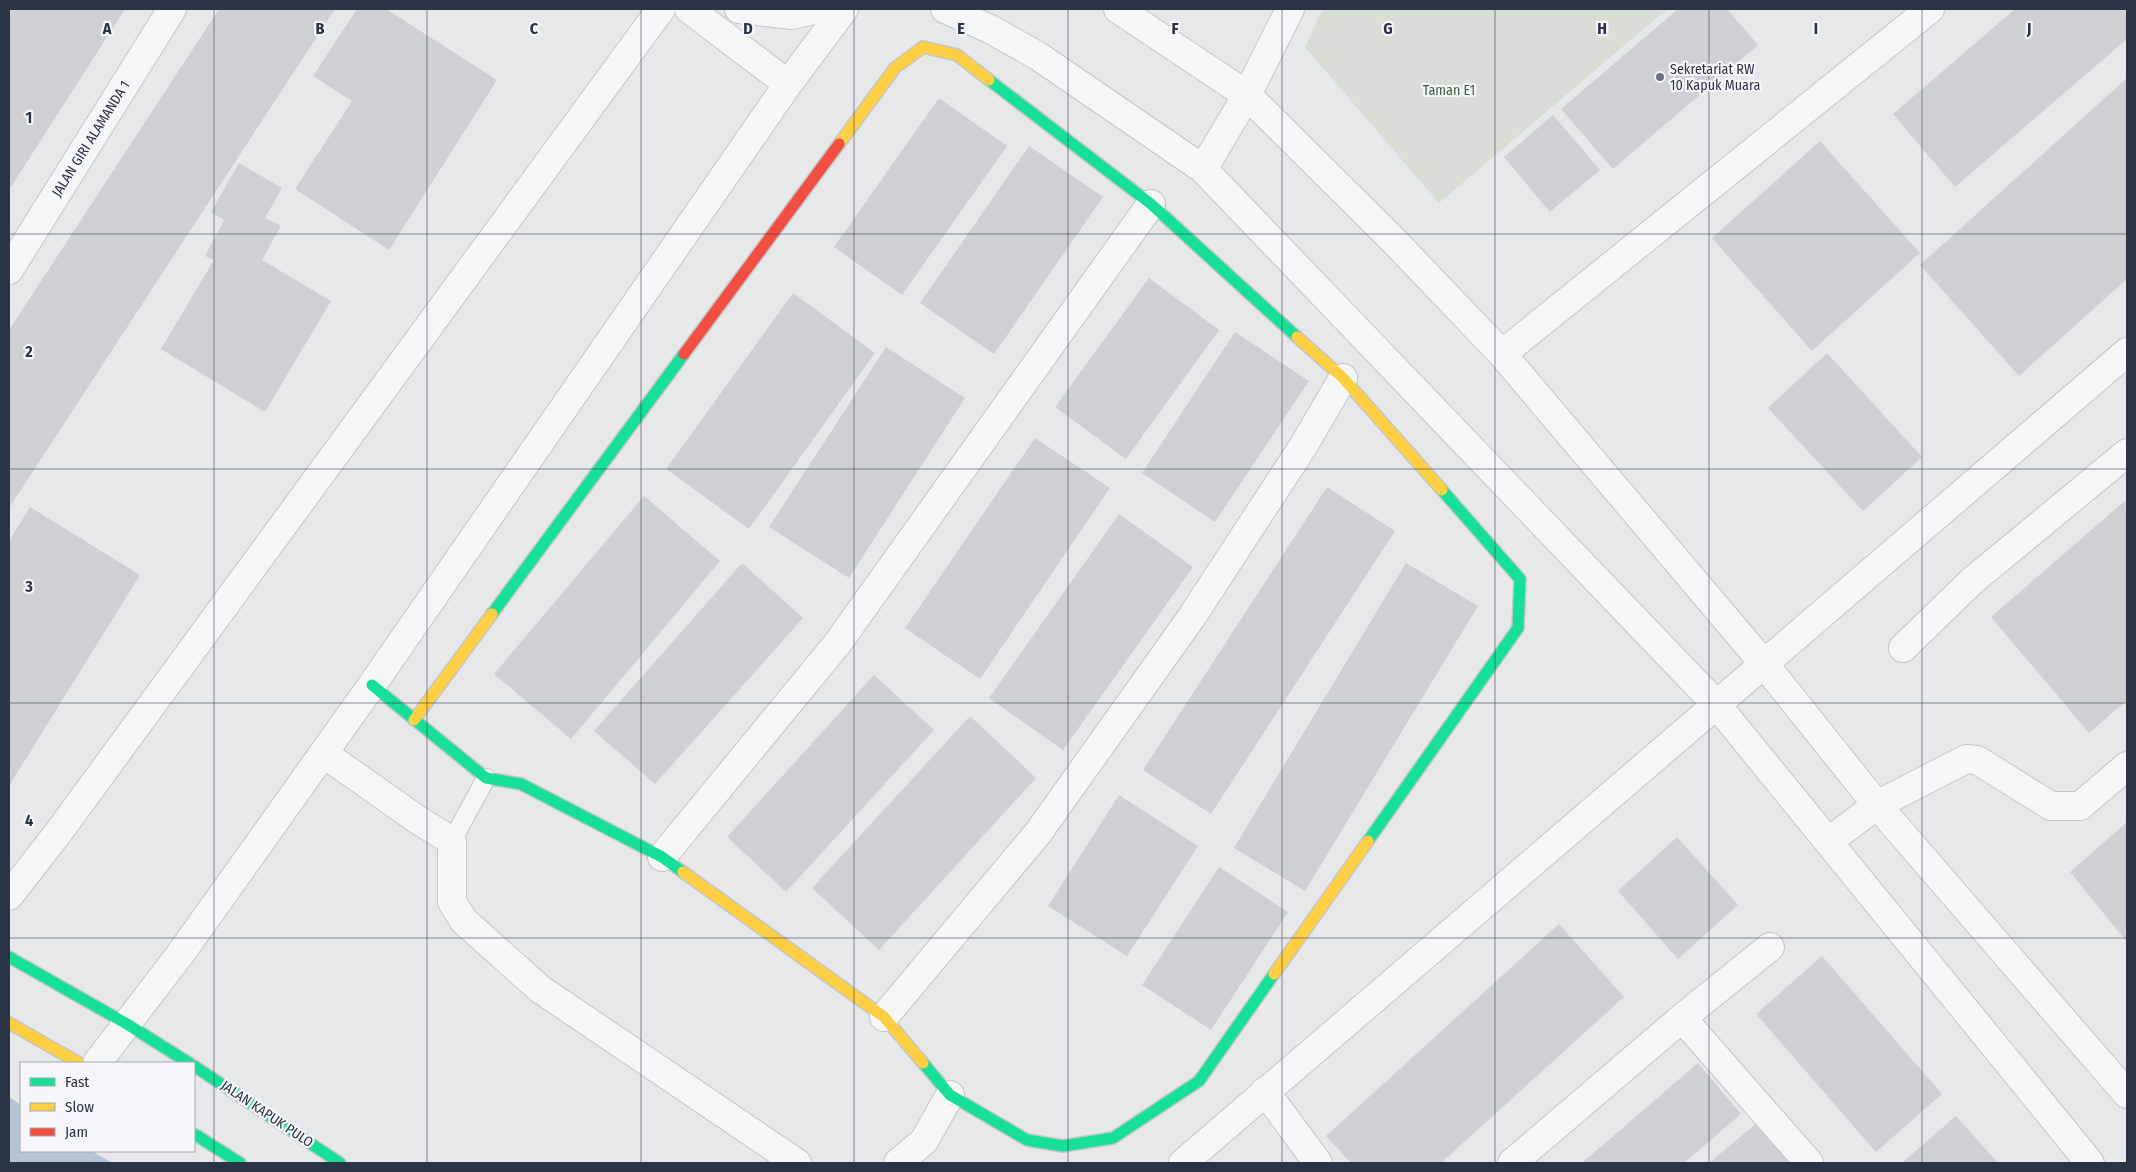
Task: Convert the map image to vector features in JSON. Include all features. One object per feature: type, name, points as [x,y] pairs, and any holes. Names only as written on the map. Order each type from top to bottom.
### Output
[{"type":"street","name":"JALAN GIRI ALAMANDA 1","points":[[9,270],[172,9]]},
{"type":"street","points":[[9,896],[58,833],[661,9]]},
{"type":"street","points":[[689,9],[788,84]]},
{"type":"street","points":[[739,9],[792,15],[818,9]]},
{"type":"street","points":[[98,1062],[181,953],[372,685],[788,84],[844,9]]},
{"type":"street","points":[[945,9],[990,29],[1038,56],[1203,169],[1716,704],[2090,1163]]},
{"type":"street","points":[[1118,9],[1247,95],[1396,243],[1502,354],[1765,665],[1876,805],[2127,1094]]},
{"type":"street","points":[[1203,169],[1247,95],[1290,9]]},
{"type":"street","points":[[1502,354],[1930,9]]},
{"type":"street","points":[[372,685],[414,720],[486,778],[521,784],[662,857],[884,1017],[950,1095],[1027,1140],[1063,1146],[1113,1138],[1199,1082],[1518,628],[1520,580],[1343,378],[1152,204],[957,55],[923,48],[895,68],[414,720]]},
{"type":"street","points":[[662,857],[837,644],[1152,204]]},
{"type":"street","points":[[1183,1163],[1716,704],[1765,665],[2127,352]]},
{"type":"street","points":[[884,1017],[1038,833],[1191,618],[1304,445],[1343,378]]},
{"type":"street","points":[[1903,648],[1972,581],[2127,453]]},
{"type":"street","points":[[323,753],[418,820],[452,841],[452,902],[464,921],[540,989],[797,1163]]},
{"type":"street","points":[[1829,841],[1876,805],[1966,759],[1977,760],[2051,806],[2080,806],[2127,766]]},
{"type":"street","points":[[1512,1163],[1682,1018],[1770,947]]},
{"type":"street","points":[[9,957],[127,1024],[187,1062]]},
{"type":"street","points":[[1682,1018],[1809,1163]]},
{"type":"street","points":[[9,1024],[78,1062]]},
{"type":"street","name":"JALAN KAPUK PULO","points":[[195,1067],[340,1163]]},
{"type":"street","points":[[1265,1091],[1318,1163]]},
{"type":"street","points":[[898,1163],[924,1141],[950,1095]]},
{"type":"street","points":[[195,1135],[240,1163]]},
{"type":"lane","points":[[452,841],[486,778]]},
{"type":"green space","name":"Taman E1","points":[[1323,9],[1667,9],[1439,203],[1305,47]]},
{"type":"water","points":[[9,1097],[20,1104],[20,1152],[94,1152],[112,1163],[9,1163]]},
{"type":"building","points":[[10,9],[125,9],[9,190],[9,11]]},
{"type":"building","points":[[219,9],[335,9],[9,508],[9,330]]},
{"type":"building","points":[[357,9],[386,9],[497,80],[389,250],[295,189],[352,101],[313,76]]},
{"type":"building","name":"Sekretariat RW 10 Kapuk Muara","points":[[1678,9],[1727,9],[1758,45],[1613,169],[1561,109]]},
{"type":"building","points":[[2015,9],[2127,9],[2127,39],[1955,187],[1893,114]]},
{"type":"building","points":[[2127,78],[2127,279],[2019,376],[1920,265]]},
{"type":"building","points":[[939,98],[1007,146],[902,295],[834,247]]},
{"type":"building","points":[[1553,115],[1600,170],[1550,212],[1504,157]]},
{"type":"building","points":[[1820,141],[1920,253],[1812,351],[1712,238]]},
{"type":"building","points":[[1029,146],[1103,197],[994,354],[920,303]]},
{"type":"building","points":[[239,163],[282,188],[265,218],[281,226],[262,260],[331,301],[265,412],[161,349],[214,260],[205,256],[224,220],[211,212]]},
{"type":"building","points":[[1149,278],[1219,330],[1126,459],[1055,407]]},
{"type":"building","points":[[793,293],[875,353],[749,529],[666,469]]},
{"type":"building","points":[[1235,332],[1309,381],[1215,522],[1142,473]]},
{"type":"building","points":[[886,347],[965,398],[849,578],[769,527]]},
{"type":"building","points":[[1827,353],[1922,457],[1863,511],[1768,408]]},
{"type":"building","points":[[1035,438],[1110,488],[980,679],[905,628]]},
{"type":"building","points":[[1327,487],[1395,531],[1211,814],[1143,770]]},
{"type":"building","points":[[644,496],[720,561],[571,739],[494,674]]},
{"type":"building","points":[[2127,499],[2127,700],[2089,733],[1991,617]]},
{"type":"building","points":[[30,507],[140,575],[9,786],[9,541]]},
{"type":"building","points":[[1119,514],[1193,567],[1063,750],[989,698]]},
{"type":"building","points":[[742,563],[803,618],[655,784],[594,731]]},
{"type":"building","points":[[1406,563],[1478,606],[1305,891],[1234,848]]},
{"type":"building","points":[[874,675],[934,730],[786,892],[727,837]]},
{"type":"building","points":[[970,716],[1036,778],[879,950],[812,888]]},
{"type":"building","points":[[1119,795],[1198,846],[1127,956],[1048,906]]},
{"type":"building","points":[[2127,822],[2127,942],[2070,872]]},
{"type":"building","points":[[1677,837],[1738,905],[1678,959],[1618,891]]},
{"type":"building","points":[[1219,867],[1288,912],[1211,1030],[1142,985]]},
{"type":"building","points":[[1559,924],[1624,997],[1441,1163],[1351,1163],[1326,1136]]},
{"type":"building","points":[[1822,956],[1942,1094],[1876,1152],[1756,1014]]},
{"type":"building","points":[[1698,1063],[1741,1114],[1684,1163],[1582,1163]]},
{"type":"building","points":[[1765,1116],[1805,1163],[1709,1163]]},
{"type":"building","points":[[1956,1116],[1998,1163],[1902,1163]]},
{"type":"traffic: fast","points":[[989,80],[1151,204],[1297,337]]},
{"type":"traffic: fast","points":[[492,614],[684,354]]},
{"type":"traffic: fast","points":[[1368,841],[1518,628],[1520,579],[1442,490]]},
{"type":"traffic: fast","points":[[372,685],[486,778],[521,784],[662,857],[683,872]]},
{"type":"traffic: fast","points":[[9,957],[127,1024],[187,1062]]},
{"type":"traffic: fast","points":[[923,1063],[950,1095],[1027,1140],[1063,1146],[1113,1138],[1199,1081],[1274,974]]},
{"type":"traffic: fast","points":[[195,1067],[340,1163]]},
{"type":"traffic: fast","points":[[195,1135],[240,1163]]},
{"type":"traffic: slow","points":[[839,144],[895,68],[923,47],[957,55],[989,80]]},
{"type":"traffic: slow","points":[[1297,337],[1343,378],[1442,490]]},
{"type":"traffic: slow","points":[[414,720],[492,614]]},
{"type":"traffic: slow","points":[[1274,974],[1368,841]]},
{"type":"traffic: slow","points":[[683,872],[884,1017],[923,1063]]},
{"type":"traffic: slow","points":[[9,1023],[77,1062]]},
{"type":"traffic: jam","points":[[684,354],[839,144]]},
{"type":"place","name":"Sekretariat RW 10 Kapuk Muara","points":[[1660,77]]}]
